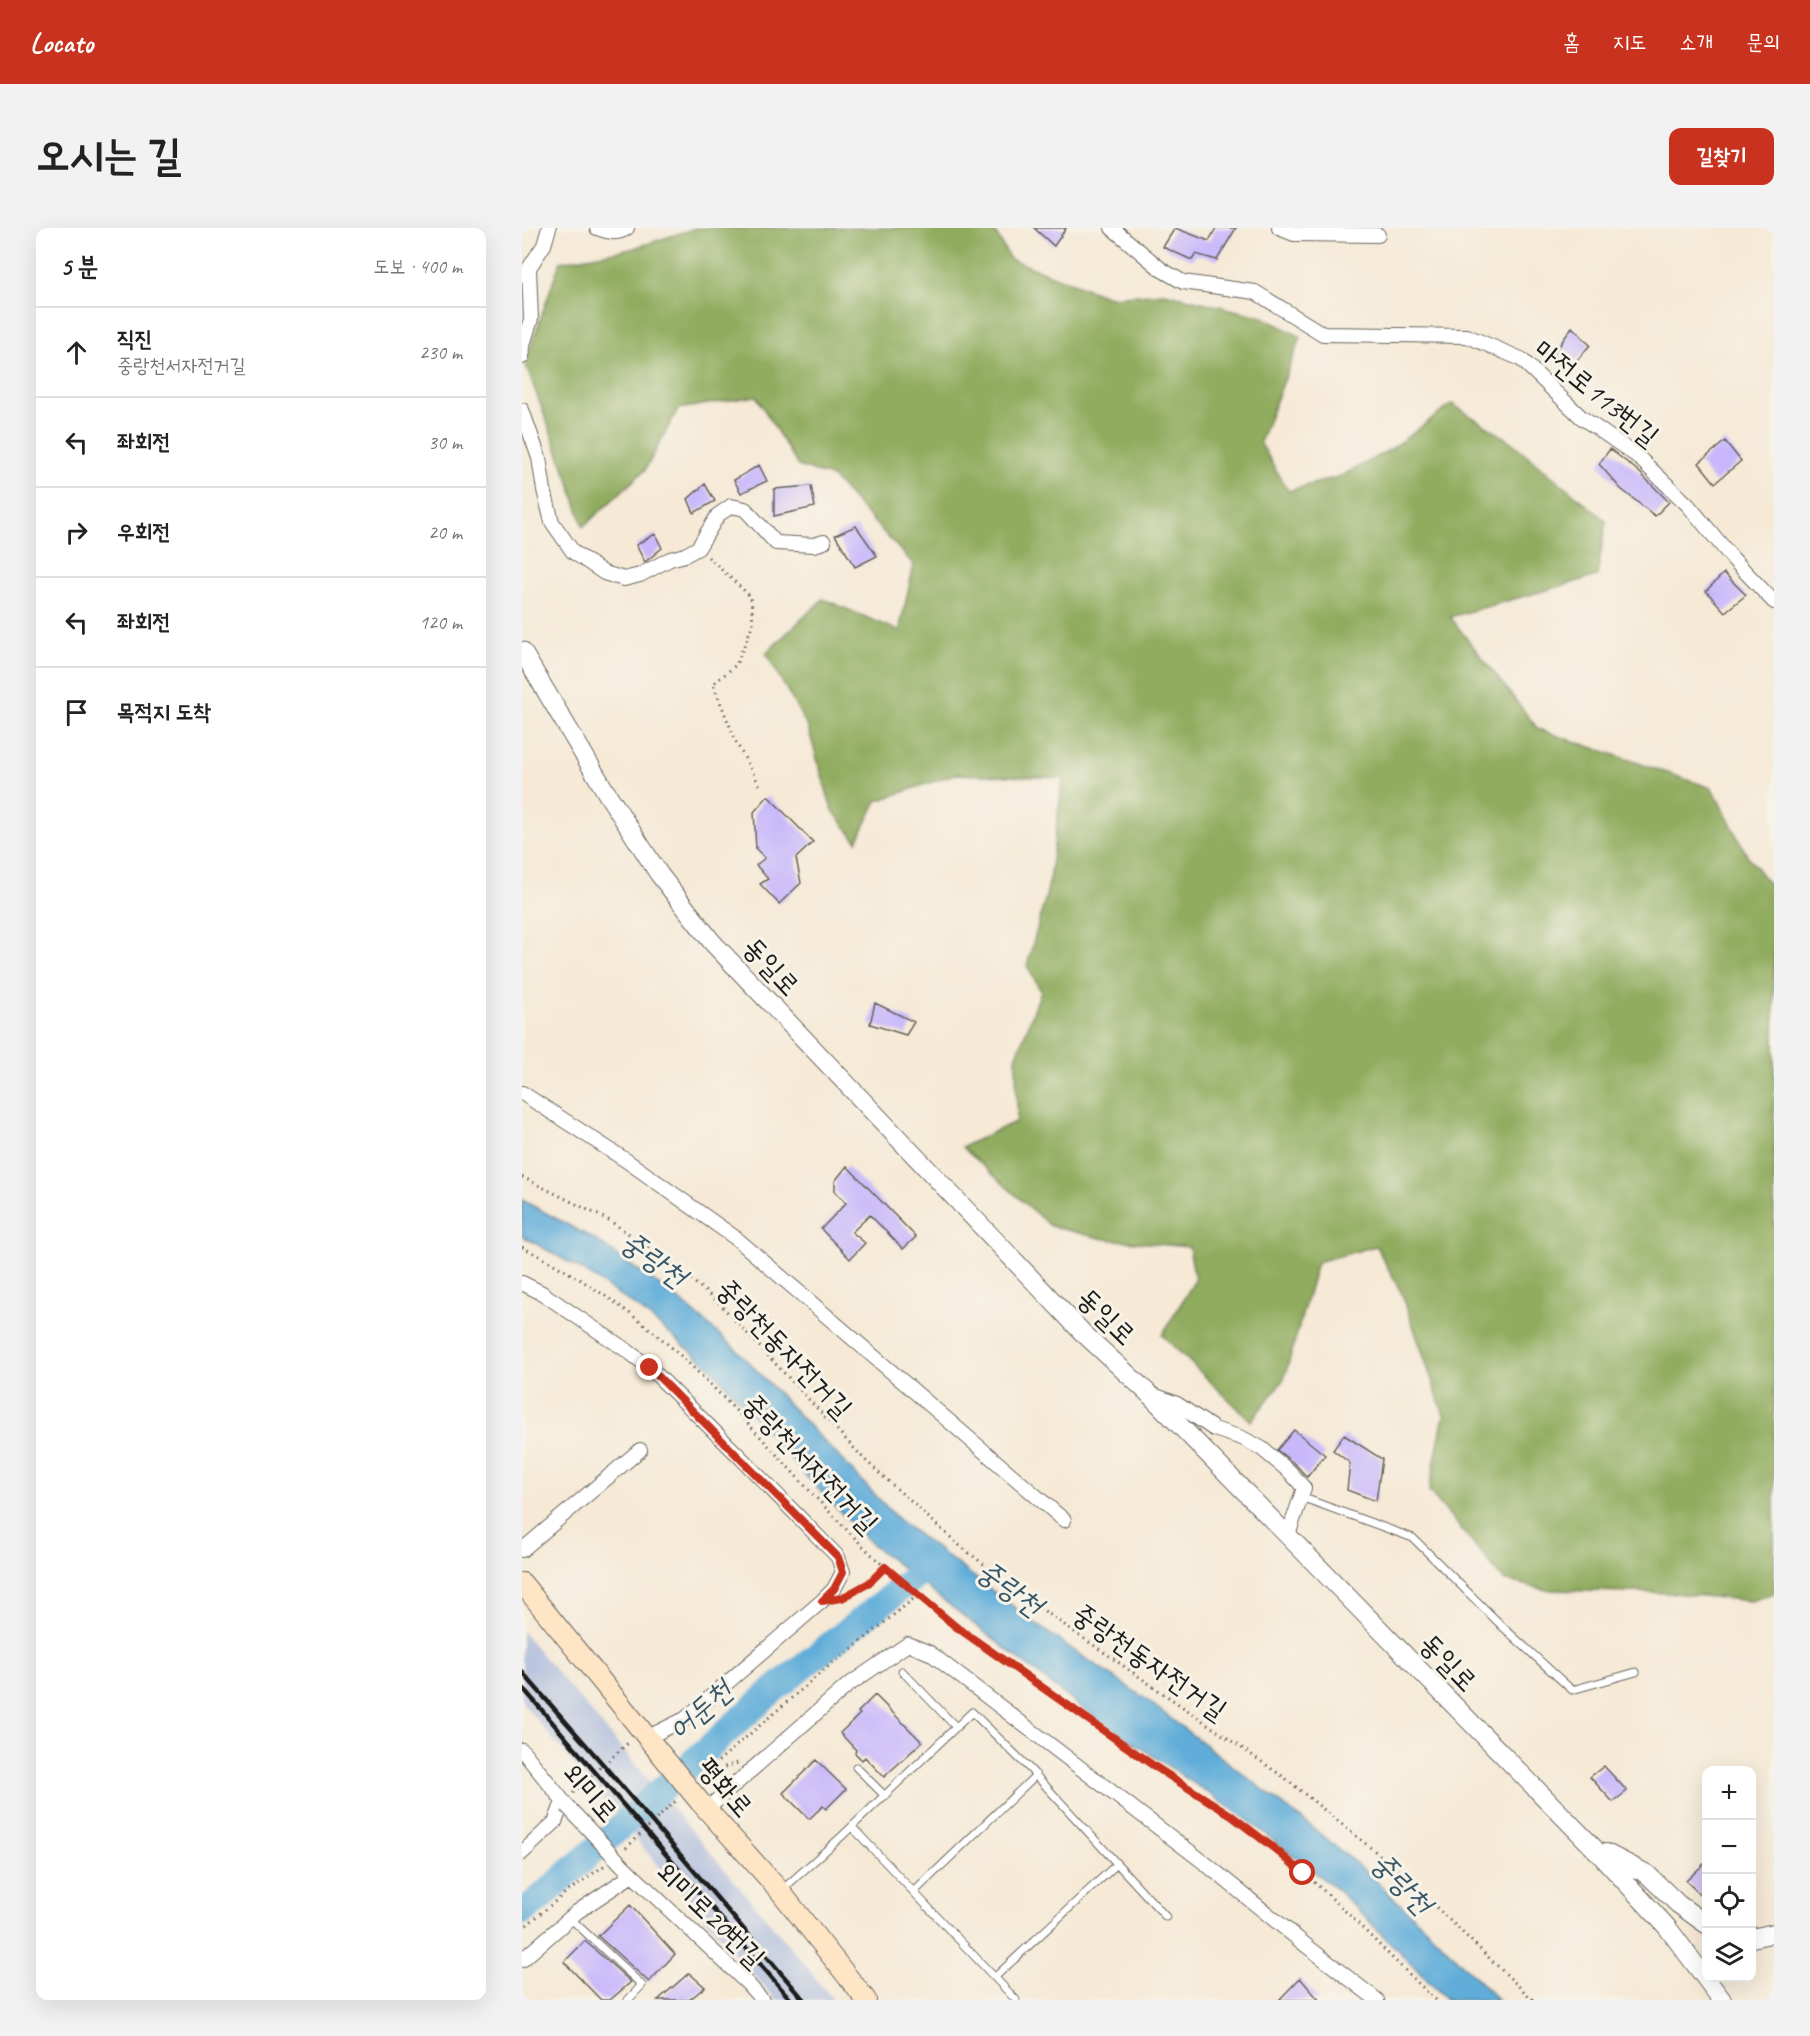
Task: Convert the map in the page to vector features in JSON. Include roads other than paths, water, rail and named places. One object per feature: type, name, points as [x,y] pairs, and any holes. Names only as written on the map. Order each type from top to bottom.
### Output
[{"type":"main road","name":"평화로","points":[[522,1583],[602,1680],[643,1742],[704,1805],[780,1892],[866,2000]]},
{"type":"street","points":[[522,296],[529,268],[544,244],[549,228]]},
{"type":"street","points":[[597,228],[610,233],[622,232],[627,228]]},
{"type":"street","name":"마전로113번길","points":[[1112,228],[1162,270],[1183,282],[1256,292],[1323,334],[1467,336],[1521,359],[1581,417],[1637,456],[1688,505],[1733,559],[1774,602]]},
{"type":"street","points":[[1279,228],[1294,234],[1378,235]]},
{"type":"street","points":[[522,357],[531,319],[529,268]]},
{"type":"street","points":[[522,410],[539,458],[552,522],[573,552],[604,573],[624,579],[640,575],[670,559],[685,555],[698,548],[718,515],[731,506],[745,508],[776,543],[814,545],[824,542]]},
{"type":"street","name":"동일로","points":[[522,651],[606,792],[659,874],[712,942],[1082,1332],[1147,1392],[1594,1848],[1667,1927],[1722,2000]]},
{"type":"street","points":[[522,1093],[627,1161],[737,1239],[1064,1520]]},
{"type":"street","points":[[522,1283],[542,1293],[650,1368],[838,1557],[843,1572],[834,1589],[822,1601],[685,1719],[643,1742]]},
{"type":"street","points":[[1147,1392],[1177,1404],[1214,1429],[1242,1438],[1261,1448],[1290,1472],[1304,1488],[1288,1535]]},
{"type":"street","points":[[522,1550],[640,1450]]},
{"type":"street","points":[[704,1805],[847,1686],[908,1644],[930,1653],[1206,1864],[1377,2000]]},
{"type":"street","name":"외미로","points":[[522,1750],[565,1804],[623,1867]]},
{"type":"street","points":[[522,1853],[555,1822],[565,1804]]},
{"type":"street","points":[[1594,1848],[1647,1874],[1678,1904],[1702,1921]]},
{"type":"street","points":[[522,1960],[623,1867]]},
{"type":"street","name":"외미로20번길","points":[[623,1867],[748,1984],[762,2000]]},
{"type":"street","points":[[1756,1937],[1774,1933]]},
{"type":"lane","points":[[1301,1497],[1413,1538],[1504,1628],[1572,1690],[1636,1672]]},
{"type":"lane","points":[[902,1671],[956,1727]]},
{"type":"lane","points":[[780,1892],[852,1827],[972,1712],[1036,1775],[1166,1917]]},
{"type":"lane","points":[[856,1767],[885,1796]]},
{"type":"lane","points":[[915,1891],[1036,1775]]},
{"type":"lane","points":[[852,1827],[1016,2000]]},
{"type":"lane","points":[[995,1977],[1117,1864]]},
{"type":"lane","points":[[570,1918],[642,1985],[628,2000]]},
{"type":"water","name":"중랑천","points":[[522,1200],[594,1239],[681,1301],[737,1350],[899,1520],[1047,1632],[1143,1697],[1313,1828],[1369,1874],[1498,2000],[1447,2000],[1341,1893],[1245,1818],[1079,1706],[870,1543],[803,1473],[710,1367],[638,1308],[582,1270],[522,1236]]},
{"type":"waterway","name":"어둔천","points":[[522,1912],[535,1903],[771,1692],[915,1577],[926,1564]]},
{"type":"railway","points":[[522,1672],[804,2000]]},
{"type":"railway","points":[[522,1687],[791,2000]]}]
